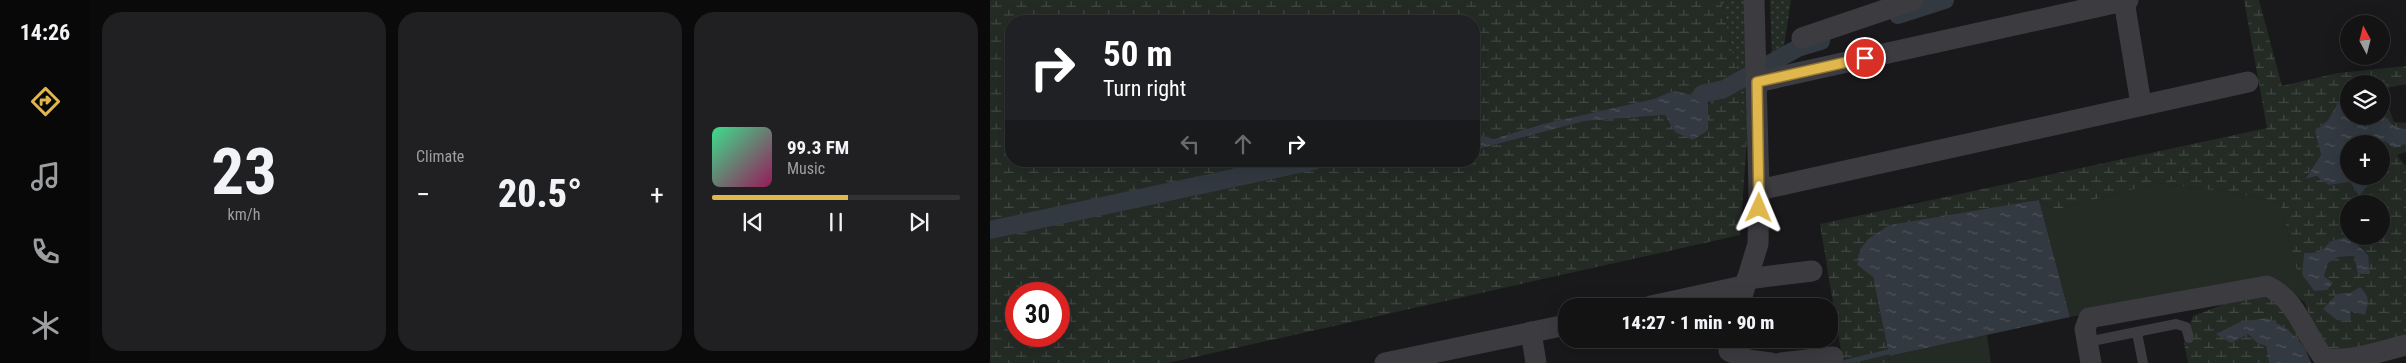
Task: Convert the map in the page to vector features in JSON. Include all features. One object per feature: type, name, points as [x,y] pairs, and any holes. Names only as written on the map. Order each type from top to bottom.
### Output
[{"type":"street","points":[[1743,291],[1758,244],[1759,190],[1754,0]]},
{"type":"street","points":[[1802,38],[1914,0]]},
{"type":"street","points":[[1757,82],[2126,1],[2142,104]]},
{"type":"street","points":[[1759,190],[2248,82]]},
{"type":"street","points":[[1701,298],[1743,291],[1812,271]]},
{"type":"street","points":[[2091,363],[2085,329],[2089,318],[2267,286],[2277,291],[2292,305],[2318,351],[2328,361],[2347,360],[2406,345]]},
{"type":"street","points":[[1385,363],[1558,327]]},
{"type":"street","points":[[1531,332],[1536,363]]},
{"type":"street","points":[[1729,351],[1748,360],[1771,363]]},
{"type":"street","points":[[1781,363],[1833,358]]},
{"type":"lane","points":[[2087,342],[2176,324],[2186,327],[2189,338]]},
{"type":"lane","points":[[2137,333],[2143,363]]},
{"type":"green space","points":[[990,0],[1721,0],[1737,73],[1747,138],[1740,235],[1168,363],[990,363]]},
{"type":"green space","points":[[1721,0],[1749,0],[1747,138],[1737,73]]},
{"type":"green space","points":[[1770,0],[1791,0],[1782,59],[1772,61]]},
{"type":"green space","points":[[2244,0],[2259,0],[2282,86],[2338,73],[2406,66],[2406,84],[2390,87],[2390,75],[2340,75],[2340,102],[2328,120],[2315,131],[2321,155],[2305,178],[2315,176],[2330,185],[2352,185],[2358,195],[2340,195],[2340,238],[2331,241],[2320,252],[2304,253],[2302,274],[2333,284],[2324,276],[2328,263],[2338,257],[2368,255],[2358,245],[2390,245],[2390,195],[2360,195],[2368,185],[2390,185],[2390,145],[2394,148],[2405,143],[2406,152],[2397,155],[2406,166],[2406,337],[2335,352],[2319,341],[2305,303],[2280,202],[2227,192],[2158,183],[2054,210],[2039,200],[1868,239],[1860,249],[1857,265],[1873,277],[1890,363],[1843,363],[1838,333],[1838,298],[1832,298],[1820,224],[2267,128]]},
{"type":"green space","points":[[2390,111],[2394,122],[2406,123],[2406,129],[2397,128],[2391,125]]},
{"type":"green space","points":[[2158,183],[2227,192],[2280,202],[2305,303],[2285,287],[2255,282],[2070,317],[2039,200],[2054,210]]},
{"type":"green space","points":[[2260,295],[2283,305],[2307,352],[2248,334],[2257,343],[2266,346],[2269,363],[2188,363],[2184,343],[2193,316],[2243,297]]},
{"type":"green space","points":[[1987,335],[1991,363],[1890,363],[1889,356]]},
{"type":"water","points":[[1724,89],[1726,98],[1708,102],[1708,130],[1693,140],[1675,132],[1665,115],[1585,121],[1480,148],[1480,135],[1493,139],[1543,124],[1653,99],[1674,91],[1693,95]]},
{"type":"water","points":[[2340,100],[2340,125],[2390,125],[2390,122],[2394,126],[2406,129],[2406,152],[2405,144],[2394,148],[2390,145],[2390,135],[2340,135],[2340,183],[2329,185],[2316,176],[2305,179],[2321,155],[2315,131],[2328,120]]},
{"type":"water","points":[[2352,185],[2368,185],[2360,195]]},
{"type":"water","points":[[2039,200],[2070,317],[1889,356],[1873,277],[1857,265],[1860,249],[1868,239],[1890,225]]},
{"type":"water","points":[[2340,238],[2340,245],[2358,245],[2368,255],[2370,274],[2358,274],[2354,256],[2338,257],[2328,263],[2324,276],[2333,283],[2327,290],[2314,291],[2302,274],[2304,253],[2320,252],[2331,241]]},
{"type":"water","points":[[2360,287],[2368,300],[2365,315],[2350,311],[2351,321],[2337,320],[2323,309],[2337,294],[2350,293]]},
{"type":"water","points":[[2267,318],[2282,326],[2299,341],[2304,347],[2311,363],[2269,363],[2266,346],[2257,343],[2248,334],[2231,343],[2216,334],[2240,322]]},
{"type":"waterway","points":[[1898,15],[1945,0]]},
{"type":"waterway","points":[[1702,94],[1724,89],[1798,48],[1821,41]]},
{"type":"waterway","points":[[990,230],[1285,167]]},
{"type":"waterway","points":[[1843,363],[1888,352]]},
{"type":"route","points":[[1759,208],[1757,82],[1865,58]]}]
